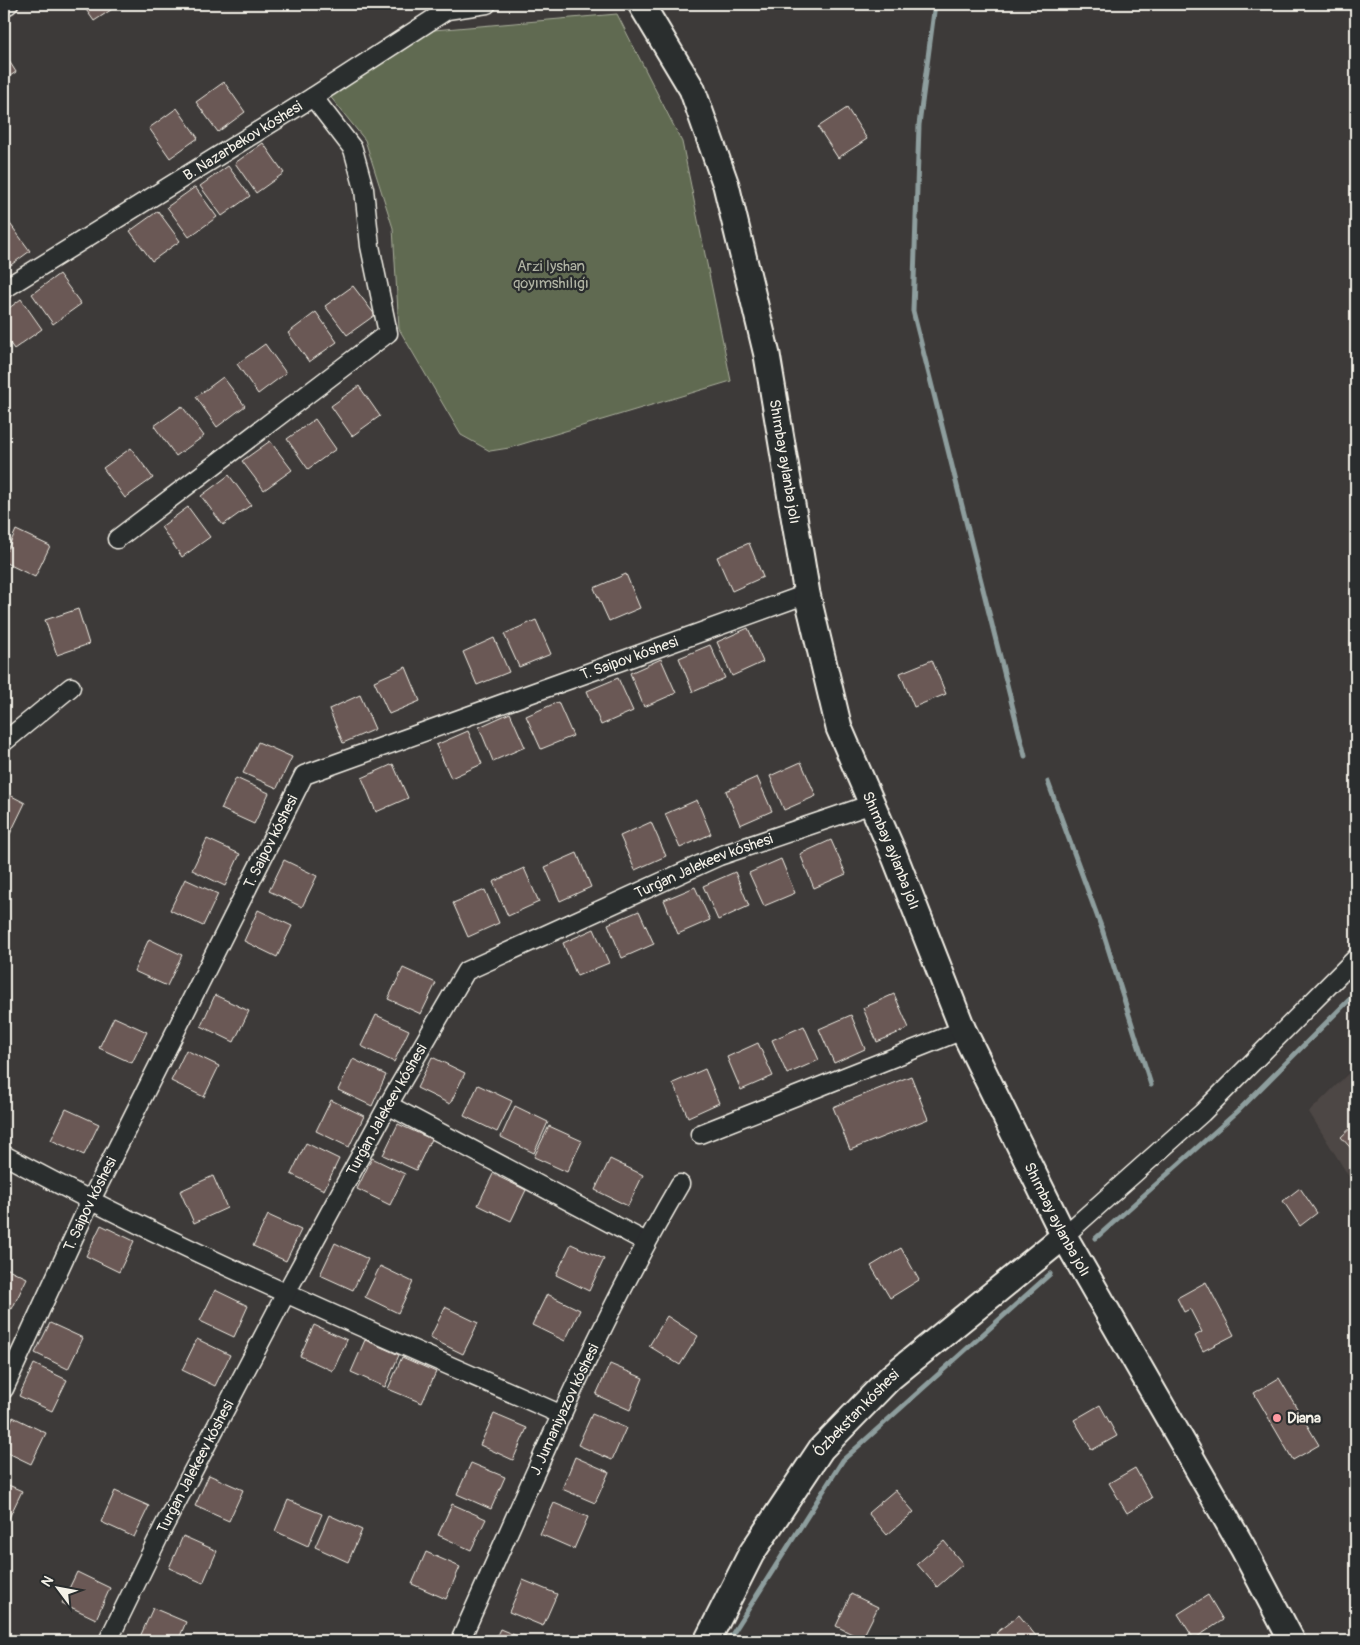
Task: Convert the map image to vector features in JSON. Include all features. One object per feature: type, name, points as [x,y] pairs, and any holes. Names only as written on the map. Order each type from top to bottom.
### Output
[{"type":"main road","name":"Shımbay aylanba jolı","points":[[641,4],[692,89],[726,186],[767,355],[807,594],[839,728],[872,804],[963,1030],[1064,1236],[1243,1548],[1292,1641]]},
{"type":"main road","name":"Ózbekstan kóshesi","points":[[707,1641],[751,1554],[821,1450],[891,1377],[1064,1236]]},
{"type":"street","points":[[4,7],[9,4]]},
{"type":"street","name":"B. Nazarbekov kóshesi","points":[[4,289],[313,97],[447,10],[486,4]]},
{"type":"street","points":[[116,539],[388,333],[370,246],[364,189],[353,148],[313,97]]},
{"type":"street","name":"T. Saipov kóshesi","points":[[4,1389],[90,1202],[304,775],[807,594]]},
{"type":"street","points":[[4,742],[71,687]]},
{"type":"street","name":"Turǵan Jalekeev kóshesi","points":[[108,1641],[163,1528],[286,1293],[388,1105],[466,970],[719,856],[872,804]]},
{"type":"street","points":[[1064,1236],[1202,1113],[1356,958]]},
{"type":"street","points":[[700,1134],[963,1030]]},
{"type":"street","points":[[388,1105],[646,1242]]},
{"type":"street","points":[[4,1154],[90,1202],[286,1293],[562,1415]]},
{"type":"street","name":"J. Jumaniyazov kóshesi","points":[[460,1641],[562,1415],[646,1242],[680,1184]]},
{"type":"shaded area","points":[[1356,1066],[1356,1188],[1309,1112]]},
{"type":"green space","name":"Arzi Iyshan qoyımshılıǵı","points":[[617,14],[682,142],[731,381],[509,448],[490,451],[461,435],[399,329],[393,228],[365,140],[329,95],[434,30]]},
{"type":"building","points":[[82,4],[120,4],[94,21]]},
{"type":"building","points":[[4,53],[16,72],[4,80]]},
{"type":"building","points":[[224,82],[245,112],[218,132],[196,102]]},
{"type":"building","points":[[177,108],[198,138],[170,158],[149,128]]},
{"type":"building","points":[[847,108],[867,139],[838,158],[818,127]]},
{"type":"building","points":[[263,143],[284,173],[256,193],[235,163]]},
{"type":"building","points":[[228,166],[250,196],[222,216],[200,186]]},
{"type":"building","points":[[195,187],[217,217],[189,237],[167,207]]},
{"type":"building","points":[[158,211],[180,241],[152,261],[130,231]]},
{"type":"building","points":[[8,221],[30,251],[4,270],[4,225]]},
{"type":"building","points":[[59,274],[81,304],[53,324],[32,294]]},
{"type":"building","points":[[353,286],[375,315],[347,335],[325,306]]},
{"type":"building","points":[[21,299],[42,329],[14,349],[4,335],[4,312]]},
{"type":"building","points":[[316,312],[337,342],[309,362],[288,333]]},
{"type":"building","points":[[265,344],[286,373],[258,394],[237,364]]},
{"type":"building","points":[[223,377],[245,406],[217,427],[196,397]]},
{"type":"building","points":[[359,386],[380,416],[352,436],[331,406]]},
{"type":"building","points":[[182,406],[204,436],[176,456],[154,426]]},
{"type":"building","points":[[315,419],[336,449],[308,469],[287,439]]},
{"type":"building","points":[[270,441],[292,470],[264,490],[242,461]]},
{"type":"building","points":[[131,448],[153,478],[125,498],[103,468]]},
{"type":"building","points":[[229,475],[251,505],[223,525],[201,496]]},
{"type":"building","points":[[188,507],[210,537],[182,557],[161,527]]},
{"type":"building","points":[[16,530],[50,546],[35,577],[4,562],[4,557]]},
{"type":"building","points":[[749,543],[763,577],[732,591],[717,557]]},
{"type":"building","points":[[626,574],[640,608],[609,621],[594,588]]},
{"type":"building","points":[[78,609],[89,644],[57,655],[45,620]]},
{"type":"building","points":[[536,620],[551,654],[519,667],[504,634]]},
{"type":"building","points":[[748,628],[763,662],[732,676],[717,642]]},
{"type":"building","points":[[494,638],[509,672],[477,685],[463,652]]},
{"type":"building","points":[[710,645],[725,678],[693,692],[679,658]]},
{"type":"building","points":[[661,659],[676,693],[644,707],[630,673]]},
{"type":"building","points":[[932,660],[946,694],[914,707],[900,673]]},
{"type":"building","points":[[406,667],[420,701],[389,714],[374,681]]},
{"type":"building","points":[[618,678],[633,711],[601,725],[587,691]]},
{"type":"building","points":[[360,695],[375,729],[343,743],[329,709]]},
{"type":"building","points":[[558,702],[573,736],[541,749],[526,716]]},
{"type":"building","points":[[510,713],[525,747],[493,761],[479,727]]},
{"type":"building","points":[[468,731],[482,764],[451,778],[436,745]]},
{"type":"building","points":[[258,742],[292,757],[277,788],[243,773]]},
{"type":"building","points":[[801,762],[816,796],[784,810],[770,776]]},
{"type":"building","points":[[393,764],[408,798],[376,812],[362,778]]},
{"type":"building","points":[[757,777],[772,811],[740,825],[726,791]]},
{"type":"building","points":[[236,778],[269,793],[254,824],[221,809]]},
{"type":"building","points":[[4,792],[25,803],[10,834],[4,831]]},
{"type":"building","points":[[697,800],[711,834],[680,848],[665,814]]},
{"type":"building","points":[[651,822],[666,856],[635,870],[620,836]]},
{"type":"building","points":[[207,839],[240,854],[225,886],[192,870]]},
{"type":"building","points":[[831,840],[846,874],[814,888],[800,854]]},
{"type":"building","points":[[577,853],[591,887],[560,901],[545,867]]},
{"type":"building","points":[[781,859],[795,893],[764,906],[749,873]]},
{"type":"building","points":[[284,860],[317,876],[302,907],[269,891]]},
{"type":"building","points":[[524,868],[539,902],[508,916],[493,882]]},
{"type":"building","points":[[735,872],[749,906],[718,920],[703,886]]},
{"type":"building","points":[[185,879],[218,894],[203,926],[170,910]]},
{"type":"building","points":[[695,887],[710,920],[678,934],[664,900]]},
{"type":"building","points":[[485,890],[499,923],[468,937],[453,903]]},
{"type":"building","points":[[258,910],[292,926],[277,957],[244,941]]},
{"type":"building","points":[[639,911],[654,944],[622,958],[608,924]]},
{"type":"building","points":[[594,929],[609,963],[577,976],[563,943]]},
{"type":"building","points":[[149,939],[182,955],[167,986],[134,971]]},
{"type":"building","points":[[403,968],[436,983],[421,1014],[388,999]]},
{"type":"building","points":[[894,994],[909,1028],[877,1042],[863,1008]]},
{"type":"building","points":[[215,995],[249,1011],[234,1042],[201,1026]]},
{"type":"building","points":[[376,1015],[409,1030],[394,1062],[361,1046]]},
{"type":"building","points":[[851,1015],[865,1049],[834,1063],[819,1029]]},
{"type":"building","points":[[114,1017],[147,1032],[132,1063],[99,1048]]},
{"type":"building","points":[[804,1026],[819,1060],[787,1074],[772,1040]]},
{"type":"building","points":[[758,1043],[773,1076],[741,1090],[727,1057]]},
{"type":"building","points":[[186,1050],[219,1066],[204,1097],[171,1081]]},
{"type":"building","points":[[432,1057],[465,1073],[450,1104],[417,1088]]},
{"type":"building","points":[[353,1059],[386,1075],[372,1106],[338,1090]]},
{"type":"building","points":[[705,1069],[719,1103],[688,1117],[673,1083]]},
{"type":"building","points":[[911,1076],[928,1119],[850,1150],[833,1107]]},
{"type":"building","points":[[478,1085],[512,1101],[497,1132],[464,1116]]},
{"type":"building","points":[[331,1100],[364,1116],[349,1147],[316,1131]]},
{"type":"building","points":[[515,1106],[548,1122],[534,1153],[501,1137]]},
{"type":"building","points":[[66,1109],[99,1124],[84,1155],[51,1140]]},
{"type":"building","points":[[1356,1123],[1356,1154],[1341,1137]]},
{"type":"building","points":[[398,1124],[431,1139],[416,1170],[383,1155]]},
{"type":"building","points":[[549,1126],[582,1141],[567,1172],[534,1157]]},
{"type":"building","points":[[306,1143],[339,1159],[324,1190],[291,1174]]},
{"type":"building","points":[[372,1158],[405,1174],[390,1205],[357,1189]]},
{"type":"building","points":[[610,1159],[643,1175],[628,1206],[595,1190]]},
{"type":"building","points":[[493,1174],[526,1190],[511,1221],[478,1205]]},
{"type":"building","points":[[213,1176],[227,1208],[194,1223],[180,1191]]},
{"type":"building","points":[[1300,1188],[1317,1213],[1300,1226],[1283,1201]]},
{"type":"building","points":[[268,1215],[301,1230],[286,1261],[253,1246]]},
{"type":"building","points":[[101,1225],[134,1241],[119,1272],[86,1256]]},
{"type":"building","points":[[335,1243],[368,1259],[353,1290],[320,1275]]},
{"type":"building","points":[[571,1244],[604,1259],[589,1291],[556,1275]]},
{"type":"building","points":[[901,1248],[919,1280],[890,1298],[871,1266]]},
{"type":"building","points":[[380,1266],[413,1282],[398,1313],[365,1297]]},
{"type":"building","points":[[4,1267],[27,1278],[12,1309],[4,1305]]},
{"type":"building","points":[[1206,1282],[1234,1335],[1203,1351],[1195,1336],[1202,1332],[1190,1309],[1184,1312],[1177,1298]]},
{"type":"building","points":[[215,1290],[248,1306],[234,1337],[200,1321]]},
{"type":"building","points":[[547,1294],[580,1310],[565,1341],[532,1325]]},
{"type":"building","points":[[445,1307],[478,1323],[463,1354],[430,1338]]},
{"type":"building","points":[[667,1316],[698,1336],[680,1365],[649,1346]]},
{"type":"building","points":[[50,1323],[83,1338],[68,1369],[35,1353]]},
{"type":"building","points":[[314,1325],[347,1340],[333,1371],[300,1356]]},
{"type":"building","points":[[197,1339],[230,1355],[215,1386],[182,1370]]},
{"type":"building","points":[[365,1340],[399,1355],[385,1387],[351,1372]]},
{"type":"building","points":[[402,1357],[436,1372],[422,1403],[388,1389]]},
{"type":"building","points":[[34,1364],[67,1380],[52,1411],[19,1396]]},
{"type":"building","points":[[610,1364],[643,1378],[630,1410],[596,1395]]},
{"type":"building","points":[[1279,1378],[1319,1445],[1293,1460],[1254,1393]]},
{"type":"building","points":[[1100,1405],[1117,1436],[1092,1450],[1074,1420]]},
{"type":"building","points":[[494,1414],[527,1428],[513,1460],[480,1445]]},
{"type":"building","points":[[592,1414],[626,1428],[612,1460],[578,1445]]},
{"type":"building","points":[[13,1417],[46,1433],[31,1464],[4,1451],[4,1436]]},
{"type":"building","points":[[575,1457],[609,1472],[595,1503],[562,1489]]},
{"type":"building","points":[[471,1463],[505,1477],[491,1509],[457,1494]]},
{"type":"building","points":[[1135,1468],[1152,1498],[1127,1513],[1109,1483]]},
{"type":"building","points":[[209,1475],[243,1490],[229,1521],[195,1506]]},
{"type":"building","points":[[4,1483],[22,1491],[7,1522],[4,1521]]},
{"type":"building","points":[[895,1490],[914,1512],[887,1535],[868,1513]]},
{"type":"building","points":[[115,1491],[149,1506],[134,1537],[101,1522]]},
{"type":"building","points":[[288,1500],[322,1514],[308,1546],[275,1531]]},
{"type":"building","points":[[554,1503],[588,1517],[574,1549],[540,1534]]},
{"type":"building","points":[[452,1504],[486,1519],[471,1550],[438,1535]]},
{"type":"building","points":[[329,1515],[362,1530],[348,1562],[315,1547]]},
{"type":"building","points":[[183,1536],[217,1551],[203,1583],[169,1568]]},
{"type":"building","points":[[944,1541],[963,1564],[937,1587],[917,1564]]},
{"type":"building","points":[[426,1552],[460,1567],[446,1599],[412,1584]]},
{"type":"building","points":[[77,1572],[110,1588],[96,1619],[62,1603]]},
{"type":"building","points":[[523,1580],[557,1594],[543,1626],[509,1612]]},
{"type":"building","points":[[851,1594],[878,1607],[862,1639],[836,1626]]},
{"type":"building","points":[[1208,1595],[1223,1620],[1194,1639],[1178,1614]]},
{"type":"building","points":[[153,1608],[186,1622],[178,1641],[143,1641],[139,1639]]},
{"type":"building","points":[[1019,1615],[1040,1641],[1003,1641],[996,1633]]},
{"type":"building","points":[[500,1629],[529,1641],[494,1641]]},
{"type":"waterway","points":[[935,4],[919,125],[913,311],[1025,756]]},
{"type":"waterway","points":[[1048,782],[1102,929],[1151,1085]]},
{"type":"waterway","points":[[1096,1238],[1237,1112],[1356,993]]},
{"type":"waterway","points":[[728,1641],[843,1460],[1050,1274]]},
{"type":"place","name":"Diana","points":[[1277,1418]]}]
